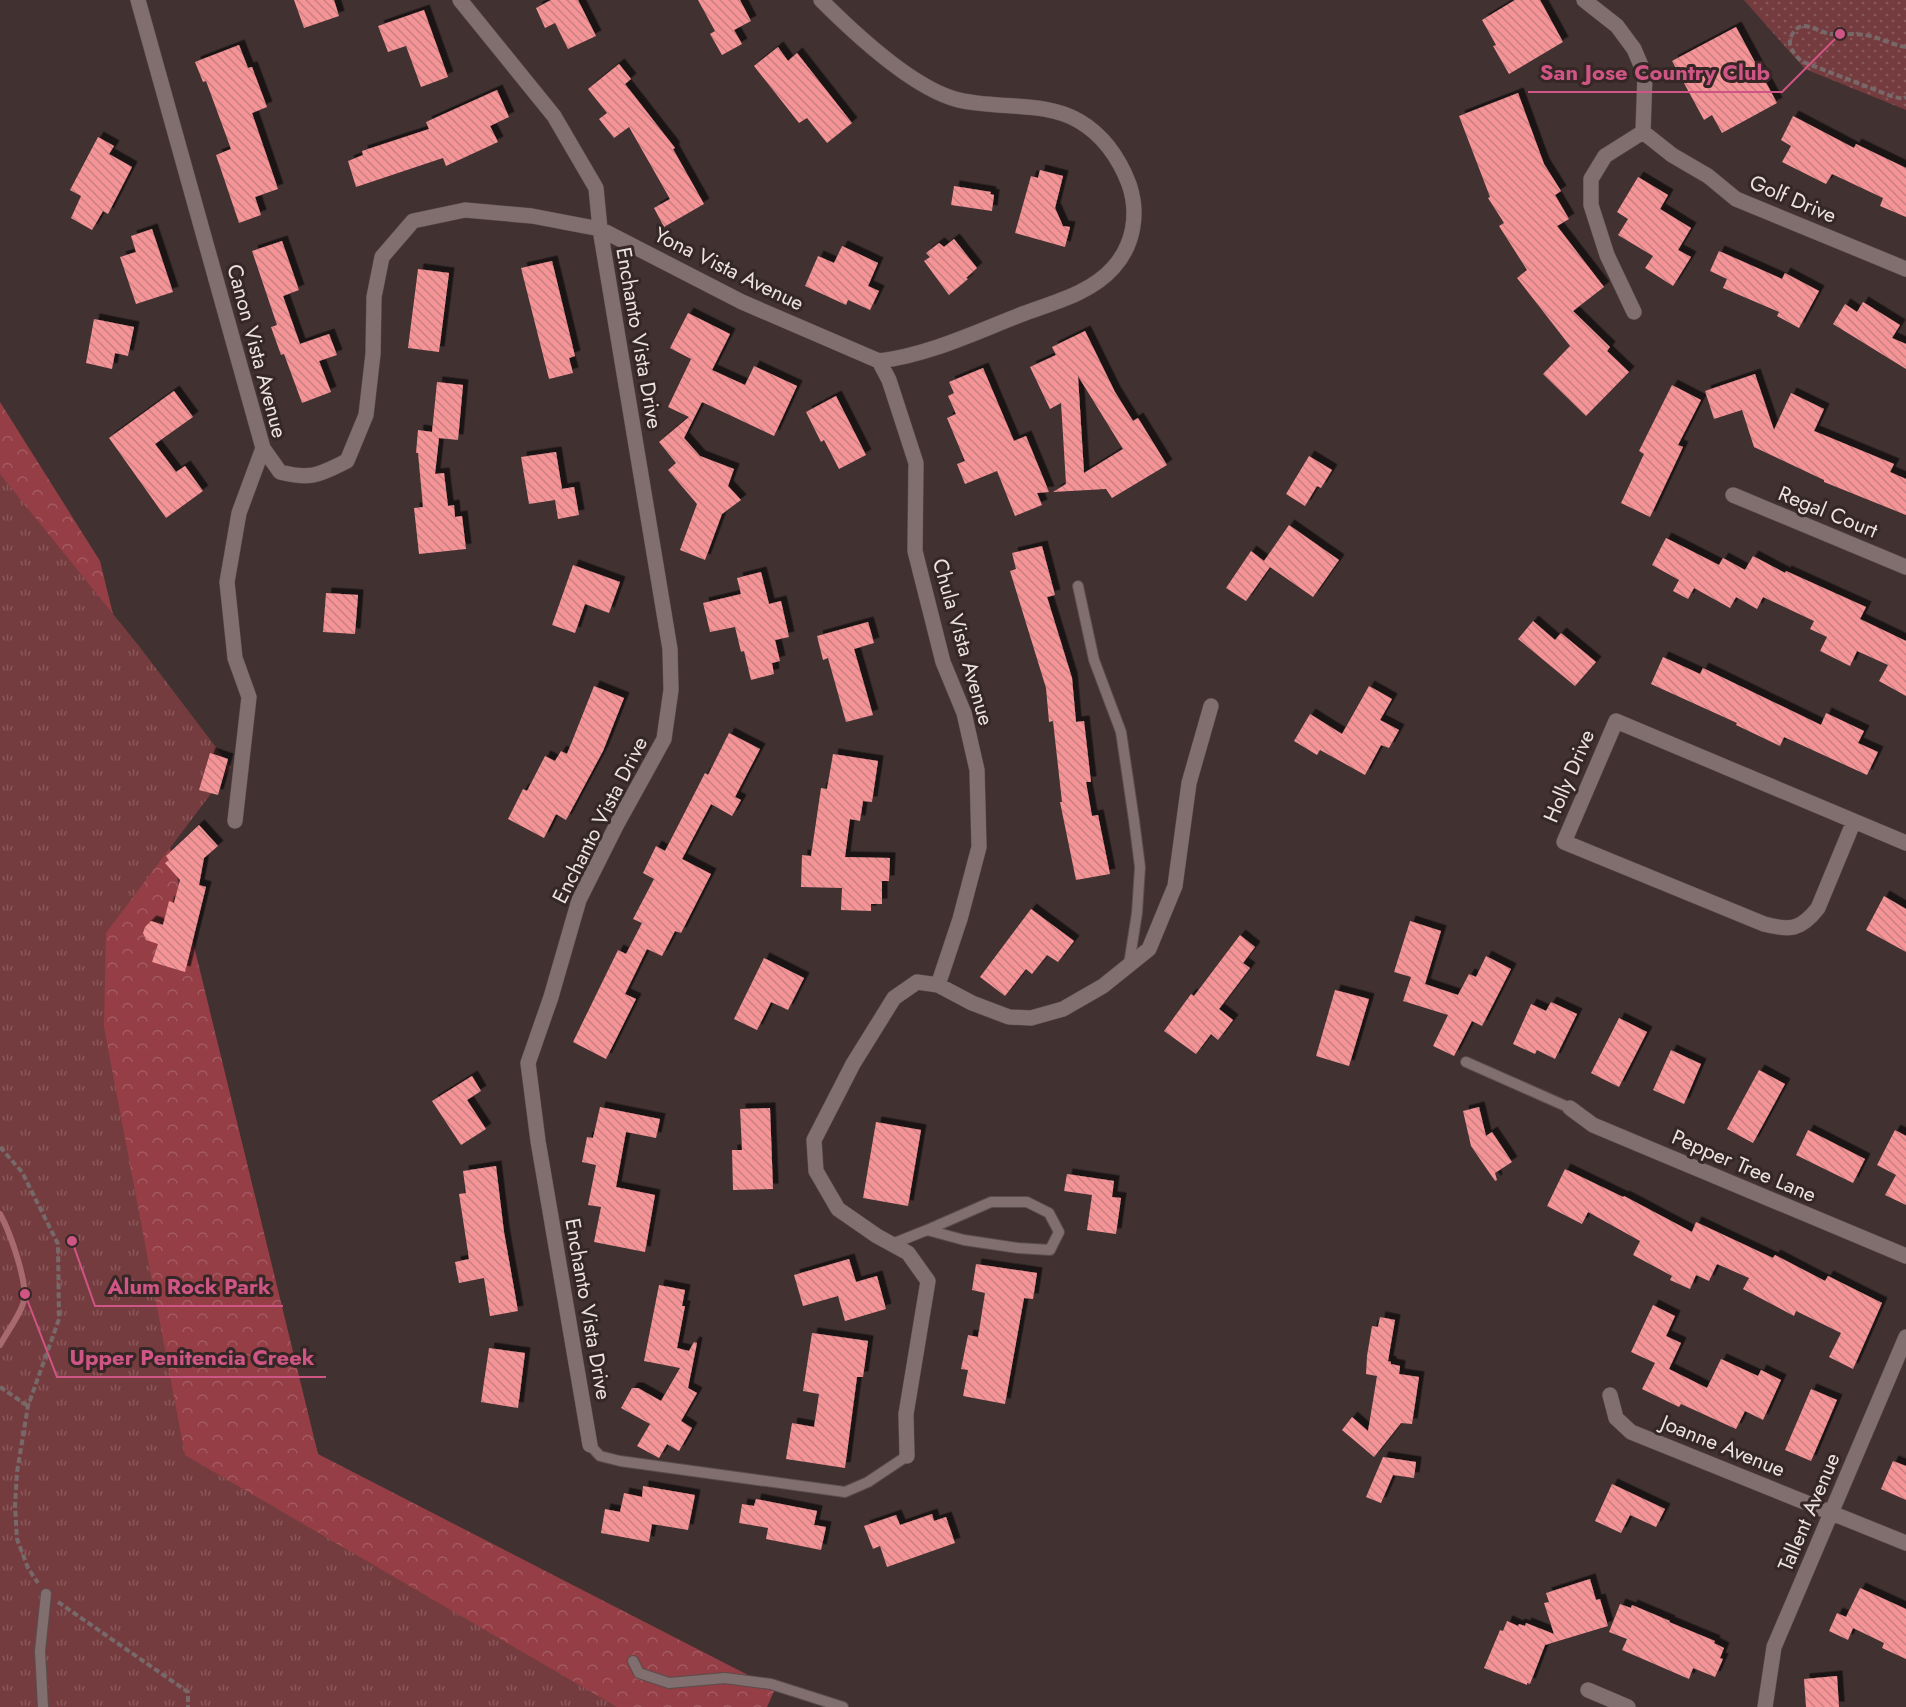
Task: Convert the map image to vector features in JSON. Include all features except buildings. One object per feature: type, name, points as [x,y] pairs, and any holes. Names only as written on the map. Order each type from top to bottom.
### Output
[{"type":"street","name":"Canon Vista Avenue","points":[[138,0],[263,448],[239,513],[227,582],[235,658],[249,697],[235,821]]},
{"type":"street","name":"Enchanto Vista Drive","points":[[460,0],[554,116],[596,188],[600,229],[670,649],[671,690],[664,740],[616,826],[579,900],[551,997],[528,1063],[538,1141],[590,1445]]},
{"type":"street","points":[[821,0],[899,68],[938,92],[956,99],[1052,111],[1079,121],[1104,141],[1123,169],[1134,198],[1135,220],[1128,245],[1113,268],[1098,281],[1068,297],[935,348],[903,358],[879,361]]},
{"type":"street","points":[[1584,0],[1617,26],[1634,49],[1645,75],[1643,132],[1605,156],[1591,178],[1591,205],[1607,255],[1634,312]]},
{"type":"street","name":"Golf Drive","points":[[1643,132],[1672,155],[1708,176],[1736,199],[1906,269]]},
{"type":"street","name":"Yona Vista Avenue","points":[[263,448],[280,472],[301,477],[318,475],[347,461],[366,415],[373,354],[374,297],[382,257],[413,221],[465,210],[532,216],[600,229],[742,303],[879,361]]},
{"type":"street","name":"Chula Vista Avenue","points":[[879,361],[889,380],[916,463],[915,551],[943,662],[964,713],[976,770],[980,847],[960,919],[938,985]]},
{"type":"street","name":"Regal Court","points":[[1733,495],[1906,567]]},
{"type":"street","points":[[907,1456],[906,1414],[928,1281],[908,1252],[838,1209],[816,1171],[814,1140],[853,1064],[894,998],[917,982],[938,985],[972,1003],[1010,1017],[1031,1017],[1063,1009],[1102,986],[1149,949],[1175,886],[1189,783],[1211,706]]},
{"type":"street","name":"Holly Drive","points":[[1854,821],[1818,908],[1808,921],[1796,927],[1780,929],[1564,842],[1616,721],[1854,821],[1906,843]]},
{"type":"street","name":"Pepper Tree Lane","points":[[1570,1107],[1593,1125],[1906,1256]]},
{"type":"street","name":"Tallent Avenue","points":[[1765,1707],[1774,1647],[1906,1337]]},
{"type":"street","name":"Joanne Avenue","points":[[1610,1395],[1616,1418],[1631,1432],[1906,1543]]},
{"type":"street","points":[[1588,1690],[1629,1707]]},
{"type":"lane","points":[[1078,586],[1094,660],[1121,732],[1134,820],[1140,867],[1130,964]]},
{"type":"lane","points":[[1466,1062],[1570,1107]]},
{"type":"lane","points":[[892,1244],[991,1203],[1027,1202],[1049,1213],[1059,1232],[1050,1250],[964,1240],[927,1230]]},
{"type":"lane","points":[[590,1445],[600,1456],[620,1461],[845,1492],[868,1482],[907,1456]]},
{"type":"lane","points":[[43,1707],[40,1651],[46,1594]]},
{"type":"lane","points":[[633,1661],[639,1673],[669,1683],[725,1678],[771,1684],[843,1707]]},
{"type":"path","points":[[1906,47],[1865,34],[1830,34],[1807,25],[1800,26],[1792,33],[1790,41],[1792,52],[1801,61],[1891,96],[1903,99],[1906,97]]},
{"type":"path","points":[[0,1147],[22,1172],[58,1244],[59,1320],[28,1406],[17,1472],[15,1505],[17,1539],[28,1568],[46,1594],[188,1692],[188,1707]]},
{"type":"path","points":[[0,1387],[28,1406]]},
{"type":"green space","points":[[1744,0],[1906,0],[1906,110],[1805,69]]},
{"type":"green space","points":[[0,402],[100,561],[318,1454],[775,1689],[767,1707],[228,1707],[0,1471]]},
{"type":"green space","points":[[0,474],[139,646],[231,767],[106,933],[104,1027],[185,1455],[617,1707],[0,1707]]},
{"type":"waterway","points":[[0,1214],[18,1258],[24,1285],[23,1304],[0,1345]]},
{"type":"place","name":"San Jose Country Club","points":[[1840,34]]},
{"type":"place","name":"Alum Rock Park","points":[[72,1241]]},
{"type":"place","name":"Upper Penitencia Creek","points":[[25,1294]]}]
